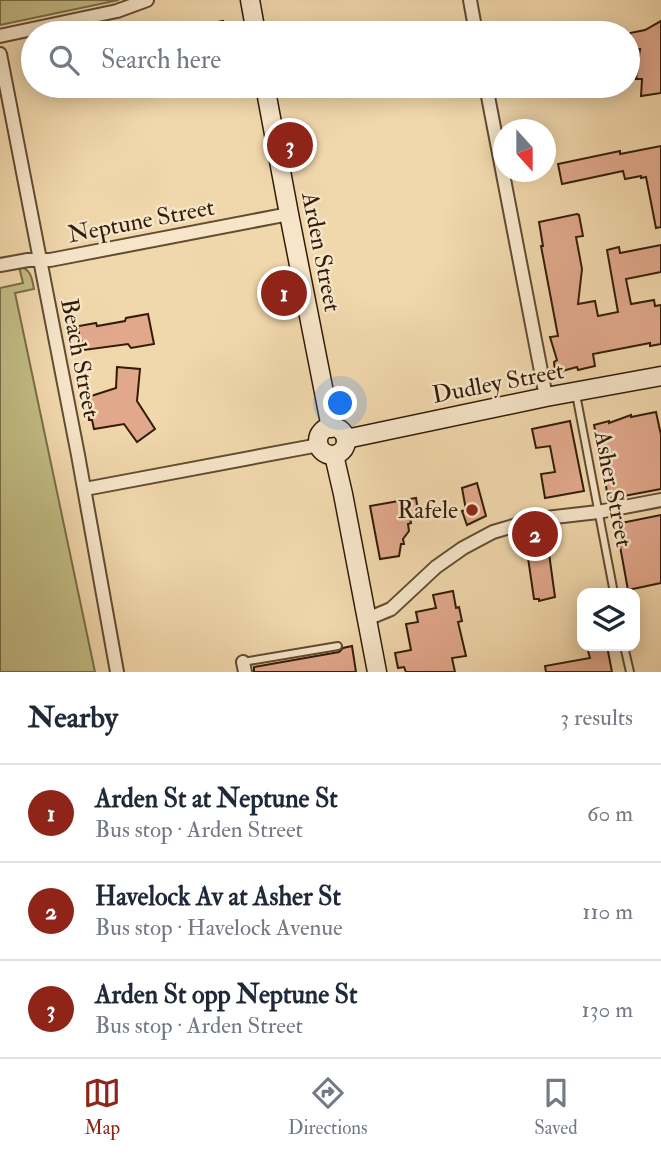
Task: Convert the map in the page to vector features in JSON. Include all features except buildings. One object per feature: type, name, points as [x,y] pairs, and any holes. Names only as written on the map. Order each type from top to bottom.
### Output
[{"type":"main road","points":[[250,0],[254,21]]},
{"type":"main road","name":"Arden Street","points":[[267,98],[331,428]]},
{"type":"main road","name":"Dudley Street","points":[[346,439],[661,376]]},
{"type":"main road","points":[[326,450],[341,452],[344,449],[346,439],[341,430],[331,428],[321,432],[318,439],[326,450],[367,619],[377,672]]},
{"type":"street","points":[[70,21],[117,11],[147,0]]},
{"type":"street","points":[[470,0],[474,21]]},
{"type":"street","points":[[0,36],[21,32]]},
{"type":"street","name":"Beach Street","points":[[0,54],[85,489],[117,672]]},
{"type":"street","points":[[488,98],[546,397]]},
{"type":"street","name":"Neptune Street","points":[[0,265],[28,260],[50,260],[289,214]]},
{"type":"street","points":[[85,489],[326,450]]},
{"type":"street","points":[[367,619],[391,609],[436,567],[493,532],[537,519],[598,512],[661,500]]},
{"type":"lane","name":"Asher Street","points":[[576,392],[613,588]]},
{"type":"lane","points":[[244,667],[338,646]]},
{"type":"lane","points":[[625,651],[630,672]]},
{"type":"shaded area","points":[[0,0],[119,0],[0,25]]},
{"type":"shaded area","points":[[19,267],[32,278],[34,289],[15,293],[95,672],[0,672],[0,288],[23,283]]},
{"type":"place","name":"Arden St opp Neptune St","points":[[290,145]]},
{"type":"place","name":"Arden St at Neptune St","points":[[284,293]]},
{"type":"place","name":"Rafele","points":[[472,510]]},
{"type":"place","name":"Havelock Av at Asher St","points":[[535,534]]}]
